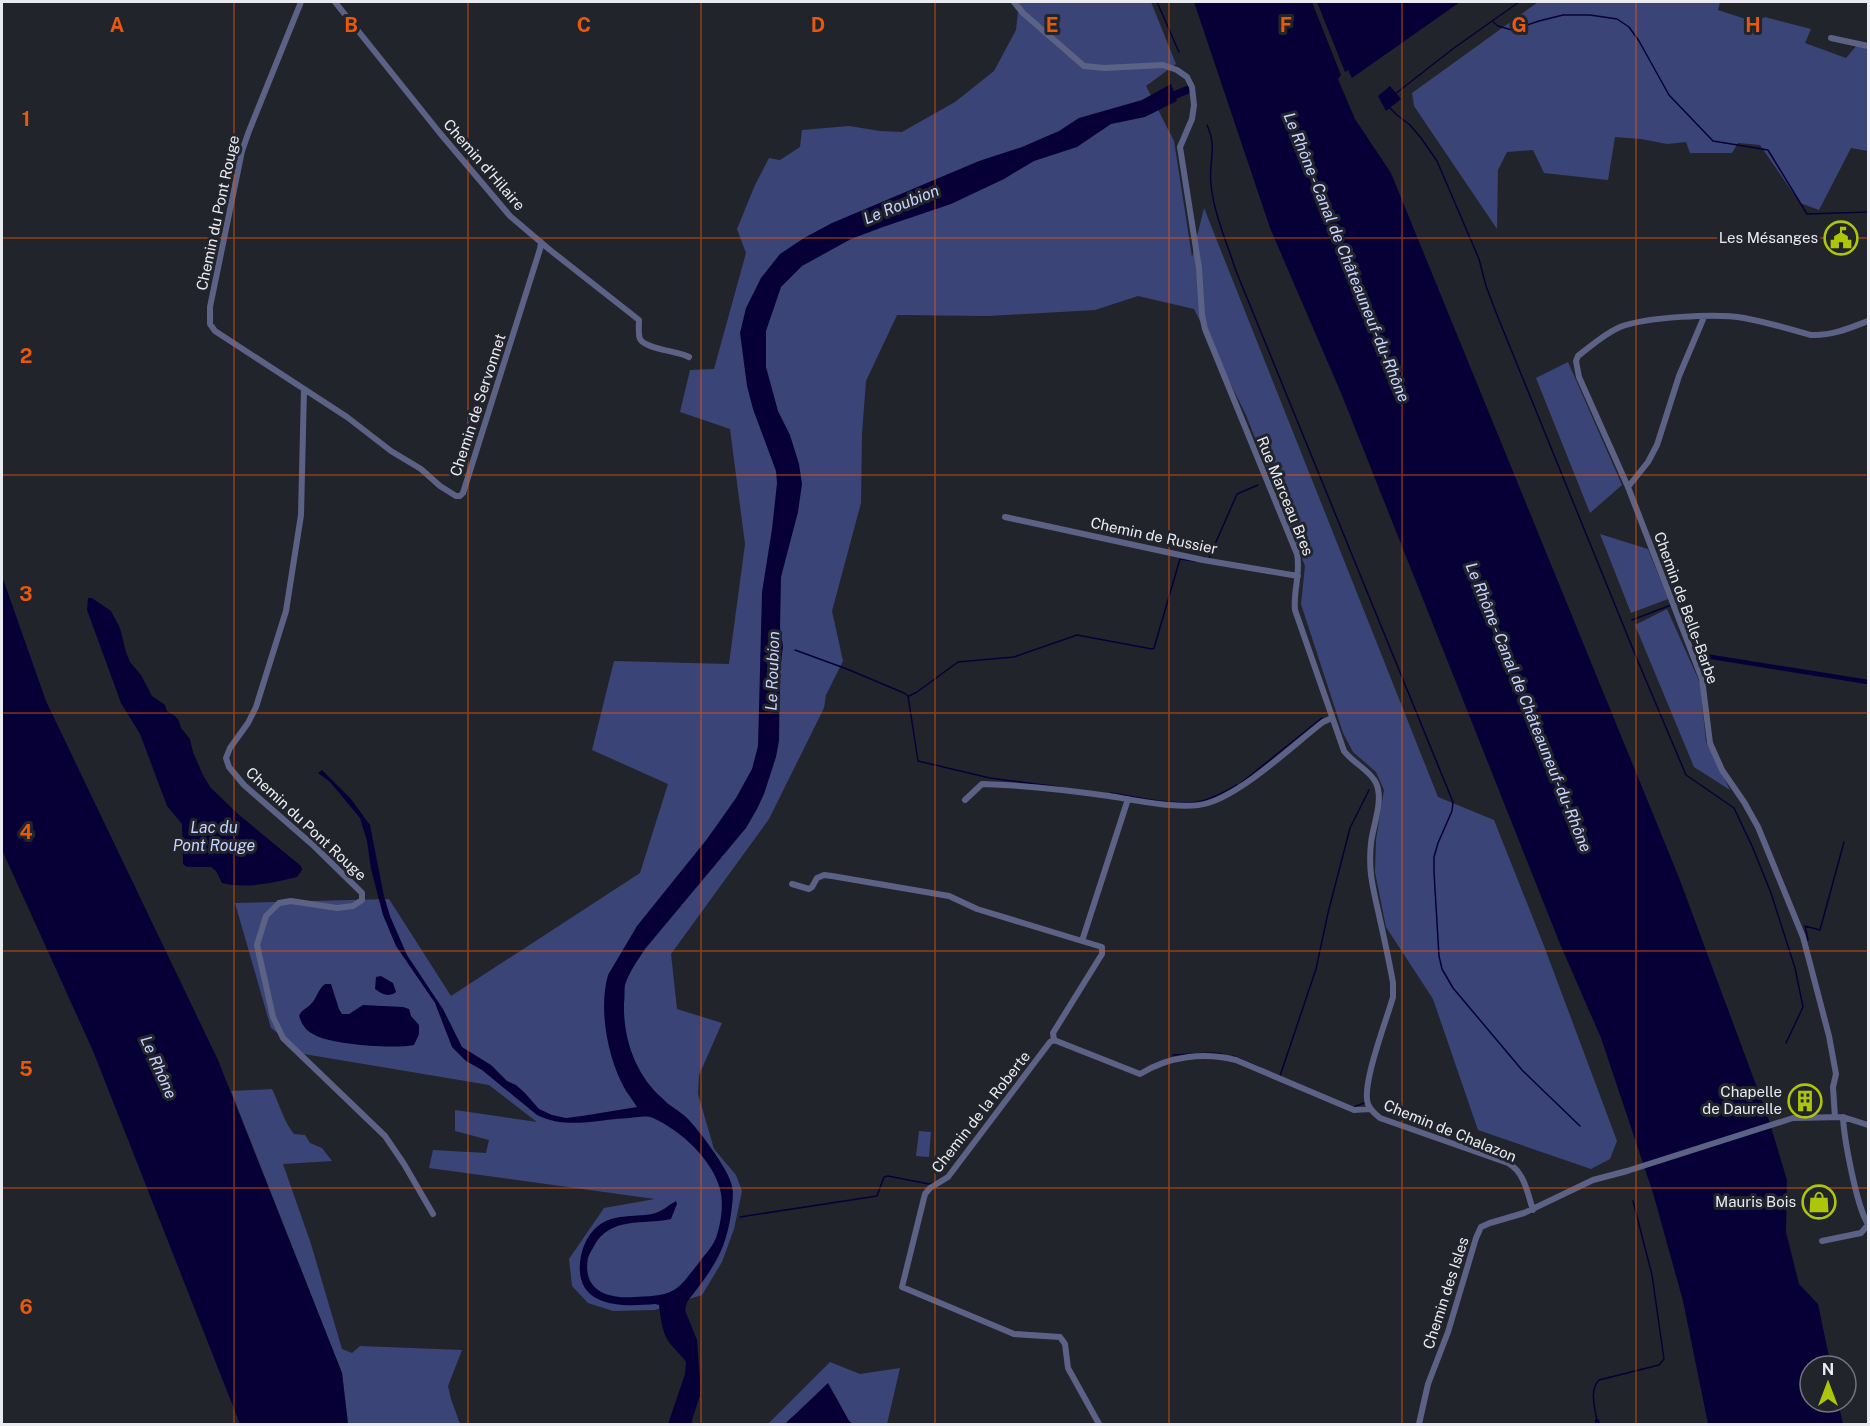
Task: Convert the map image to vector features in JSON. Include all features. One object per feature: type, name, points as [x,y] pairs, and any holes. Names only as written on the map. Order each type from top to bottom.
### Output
[{"type":"street","name":"Chemin du Pont Rouge","points":[[301,2],[242,151],[210,307],[210,324],[215,331],[304,389],[301,513],[283,624],[256,707],[226,758],[228,767],[244,785],[314,846],[362,893],[362,900],[353,906],[337,908],[291,901],[279,903],[266,916],[257,945],[273,1017],[283,1038],[385,1136],[433,1214]]},
{"type":"street","name":"Chemin d'Hilaire","points":[[335,2],[510,216],[639,320],[639,337],[645,344],[689,357]]},
{"type":"street","name":"Rue Marceau Bres","points":[[1014,2],[1023,13],[1084,66],[1104,68],[1163,65],[1187,77],[1192,87],[1194,113],[1180,147],[1199,268],[1205,329],[1298,554],[1300,565],[1293,600],[1294,610],[1344,751],[1371,777],[1378,791],[1370,863],[1371,882],[1393,983],[1393,997],[1367,1084],[1367,1102],[1370,1108]]},
{"type":"street","points":[[1832,38],[1869,46]]},
{"type":"street","name":"Chemin de Servonnet","points":[[304,389],[347,417],[391,451],[421,469],[440,486],[460,496],[488,417],[541,242]]},
{"type":"street","points":[[1628,487],[1648,462],[1657,445],[1679,376],[1704,317],[1746,318],[1822,336],[1869,321]]},
{"type":"street","name":"Chemin de Belle-Barbe","points":[[1704,317],[1662,318],[1622,326],[1610,332],[1578,356],[1577,368],[1628,487],[1702,679],[1710,743],[1722,770],[1758,827],[1803,937],[1829,1036],[1836,1074],[1833,1087],[1835,1117]]},
{"type":"street","name":"Chemin de Russier","points":[[1005,517],[1203,560],[1298,576]]},
{"type":"street","points":[[965,800],[982,784],[1012,785],[1174,806],[1207,804],[1227,795],[1323,722],[1332,718]]},
{"type":"street","points":[[1082,941],[1128,799]]},
{"type":"street","points":[[792,884],[809,889],[817,878],[824,875],[950,896],[977,909],[1099,945],[1102,947],[1102,954],[1053,1033],[1053,1038],[1140,1074],[1162,1062],[1179,1058],[1221,1056],[1236,1060],[1354,1110],[1370,1108]]},
{"type":"street","name":"Chemin de la Roberte","points":[[1053,1038],[948,1177],[930,1188],[925,1194],[902,1287],[1014,1334],[1060,1337],[1065,1344],[1068,1368],[1099,1425]]},
{"type":"street","name":"Chemin de Chalazon","points":[[1370,1108],[1380,1118],[1517,1168],[1533,1210]]},
{"type":"street","points":[[1821,1241],[1856,1234],[1869,1225],[1863,1212],[1848,1150],[1843,1117]]},
{"type":"street","name":"Chemin des Isles","points":[[1419,1425],[1431,1374],[1448,1332],[1481,1227],[1533,1210],[1593,1180],[1779,1123],[1801,1118],[1843,1117],[1869,1125]]},
{"type":"shaded area","points":[[1019,2],[1151,2],[1176,64],[1146,86],[1174,141],[1192,257],[1204,208],[1438,797],[1494,820],[1617,1141],[1610,1159],[1591,1169],[1478,1130],[1433,999],[1386,927],[1375,872],[1376,840],[1384,790],[1376,772],[1353,752],[1343,733],[1301,604],[1305,566],[1246,415],[1194,309],[1138,296],[1095,310],[988,316],[897,315],[866,381],[862,433],[861,503],[832,611],[843,661],[826,695],[824,708],[769,819],[671,954],[677,1009],[722,1023],[699,1075],[698,1094],[714,1149],[736,1175],[742,1191],[734,1229],[722,1262],[702,1295],[655,1310],[613,1311],[588,1303],[572,1286],[569,1259],[604,1208],[655,1199],[429,1168],[433,1150],[486,1153],[489,1140],[455,1131],[455,1110],[537,1122],[489,1085],[304,1054],[271,1028],[235,903],[389,899],[451,996],[640,873],[668,784],[592,750],[614,661],[729,664],[745,544],[730,429],[680,412],[690,370],[714,369],[746,253],[737,229],[755,185],[769,158],[780,160],[800,147],[802,130],[849,126],[902,132],[955,102],[994,71],[1016,30]]},
{"type":"shaded area","points":[[1538,2],[1720,2],[1718,10],[1755,22],[1765,17],[1811,29],[1805,43],[1846,58],[1857,45],[1868,49],[1868,151],[1851,148],[1819,210],[1800,203],[1760,145],[1738,143],[1732,153],[1690,153],[1686,142],[1667,144],[1615,137],[1608,180],[1544,173],[1533,150],[1507,152],[1498,170],[1497,229],[1414,106],[1412,93]]},
{"type":"shaded area","points":[[1568,362],[1622,485],[1590,513],[1536,378]]},
{"type":"shaded area","points":[[1600,534],[1648,549],[1668,599],[1631,613]]},
{"type":"shaded area","points":[[1667,609],[1700,683],[1706,742],[1730,790],[1694,767],[1635,625]]},
{"type":"shaded area","points":[[272,1089],[284,1118],[294,1134],[305,1135],[310,1143],[322,1148],[332,1161],[283,1164],[311,1244],[342,1349],[352,1353],[360,1346],[462,1350],[448,1386],[460,1424],[348,1424],[342,1373],[231,1091]]},
{"type":"shaded area","points":[[919,1131],[931,1132],[929,1157],[916,1156]]},
{"type":"shaded area","points":[[830,1362],[860,1374],[900,1368],[887,1424],[853,1424],[834,1394],[792,1417],[785,1424],[768,1424]]},
{"type":"water","name":"Le Rhône - Canal de Châteauneuf-du-Rhône","points":[[1194,2],[1312,2],[1341,75],[1338,79],[1355,119],[1391,173],[1678,875],[1768,1117],[1787,1180],[1786,1232],[1799,1284],[1818,1304],[1828,1354],[1798,1354],[1798,1414],[1841,1414],[1843,1424],[1708,1424],[1683,1301],[1653,1193],[1601,1038],[1560,944],[1341,393],[1270,228]]},
{"type":"water","points":[[1317,2],[1460,2],[1352,78],[1348,70],[1345,72]]},
{"type":"water","points":[[1171,84],[1177,101],[1145,117],[1111,124],[1077,147],[1034,161],[1004,179],[951,204],[851,239],[802,266],[781,287],[766,331],[766,367],[778,411],[790,435],[799,464],[802,484],[798,512],[781,577],[780,628],[783,646],[780,671],[779,741],[776,757],[764,794],[746,828],[645,949],[631,971],[625,987],[624,1016],[628,1042],[638,1067],[653,1088],[665,1101],[687,1118],[706,1141],[720,1161],[733,1189],[728,1228],[721,1251],[710,1271],[687,1302],[685,1310],[697,1340],[700,1395],[691,1424],[668,1424],[685,1374],[686,1362],[666,1338],[659,1305],[616,1304],[594,1297],[586,1289],[581,1278],[580,1263],[588,1238],[604,1222],[610,1219],[656,1213],[676,1201],[671,1219],[618,1226],[601,1236],[588,1258],[587,1269],[593,1285],[606,1294],[624,1297],[654,1296],[674,1290],[687,1278],[716,1238],[722,1207],[716,1178],[694,1147],[674,1130],[653,1118],[642,1116],[571,1123],[548,1119],[537,1115],[482,1070],[466,1061],[452,1047],[435,1003],[396,946],[383,915],[360,818],[330,782],[318,773],[322,770],[351,799],[370,825],[390,916],[407,955],[443,1009],[462,1047],[491,1065],[507,1081],[525,1093],[539,1109],[552,1115],[566,1118],[637,1107],[626,1091],[614,1065],[606,1034],[604,1004],[608,975],[637,926],[707,839],[736,798],[752,769],[758,746],[762,592],[777,483],[776,471],[747,386],[740,333],[746,308],[761,278],[780,254],[832,223],[979,161],[1022,147],[1059,131],[1079,118],[1142,100]]},
{"type":"water","points":[[1390,86],[1401,99],[1386,111],[1378,96]]},
{"type":"water","name":"Le Rhône","points":[[2,576],[46,701],[218,1060],[342,1373],[348,1424],[240,1424],[93,1051],[2,850]]},
{"type":"water","name":"Lac du Pont Rouge","points":[[88,598],[92,598],[111,611],[120,628],[130,662],[141,675],[152,696],[165,705],[167,711],[179,721],[181,728],[190,739],[193,752],[211,788],[238,814],[301,866],[302,870],[297,877],[260,884],[231,885],[222,883],[216,871],[211,867],[187,867],[183,864],[182,824],[167,806],[140,734],[121,703],[87,610]]},
{"type":"water","points":[[381,976],[393,983],[396,992],[388,995],[375,989],[376,977]]},
{"type":"water","points":[[325,984],[331,984],[342,1014],[349,1014],[363,1005],[409,1009],[411,1016],[419,1025],[419,1034],[414,1045],[378,1046],[347,1043],[321,1038],[310,1032],[299,1016],[312,1003]]},
{"type":"water","points":[[828,1383],[849,1421],[853,1424],[785,1424]]},
{"type":"waterway","points":[[1157,2],[1179,52]]},
{"type":"waterway","points":[[1395,94],[1519,2]]},
{"type":"waterway","points":[[1492,21],[1498,26],[1512,30],[1563,15],[1590,15],[1617,19],[1629,27],[1639,41],[1669,95],[1713,141],[1768,150],[1807,214],[1868,212]]},
{"type":"waterway","name":"Le Roubion","points":[[1165,99],[1187,90]]},
{"type":"waterway","points":[[1390,108],[1410,125],[1437,161],[1479,259],[1497,315],[1686,775],[1734,808],[1752,846],[1771,893],[1795,968],[1803,1007],[1786,1043]]},
{"type":"waterway","points":[[1207,125],[1212,141],[1210,177],[1213,196],[1236,271],[1453,802],[1452,811],[1434,857],[1439,956],[1442,969],[1453,988],[1522,1070],[1580,1126]]},
{"type":"waterway","points":[[1209,558],[1237,494],[1258,485]]},
{"type":"waterway","points":[[909,696],[958,662],[1014,657],[1077,635],[1152,649],[1180,559],[1195,561]]},
{"type":"waterway","points":[[1632,620],[1671,605]]},
{"type":"waterway","points":[[795,650],[847,669],[908,696],[918,761],[990,778],[1059,787]]},
{"type":"waterway","points":[[1699,655],[1868,682]]},
{"type":"waterway","points":[[1241,783],[1322,718]]},
{"type":"waterway","points":[[1111,793],[1157,801],[1192,803],[1211,798],[1237,785]]},
{"type":"waterway","points":[[1280,1076],[1316,969],[1350,828],[1369,790]]},
{"type":"waterway","points":[[1808,940],[1805,926],[1820,930],[1844,842]]},
{"type":"waterway","points":[[1173,1055],[1222,1054]]},
{"type":"waterway","points":[[1233,1056],[1259,1067]]},
{"type":"waterway","points":[[1354,1107],[1364,1103]]},
{"type":"waterway","points":[[740,1217],[877,1196],[884,1177],[888,1176],[933,1183]]},
{"type":"waterway","points":[[1597,1421],[1593,1394],[1599,1380],[1659,1365],[1664,1359],[1652,1275],[1633,1201]]},
{"type":"place","name":"Les Mésanges","points":[[1841,238]]},
{"type":"place","name":"Chapelle de Daurelle","points":[[1805,1101]]},
{"type":"place","name":"Mauris Bois","points":[[1819,1202]]}]
